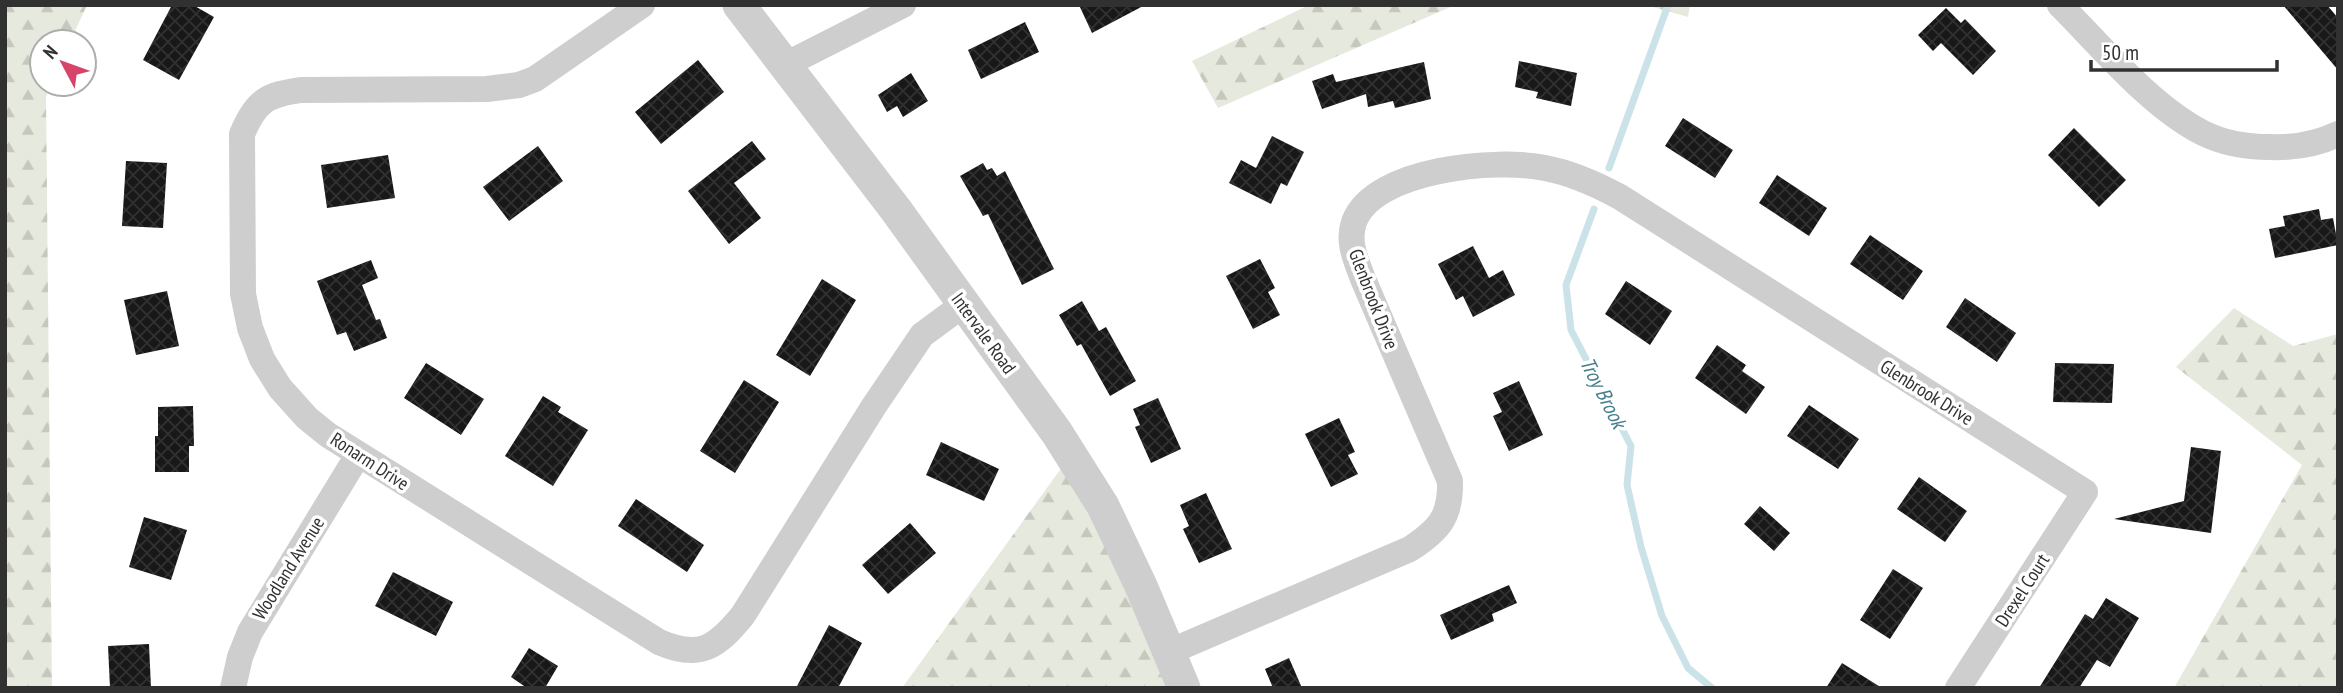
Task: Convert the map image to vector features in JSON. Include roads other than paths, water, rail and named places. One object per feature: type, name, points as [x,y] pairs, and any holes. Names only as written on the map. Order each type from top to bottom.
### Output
[{"type":"street","name":"Ronarm Drive","points":[[642,5],[534,79],[519,85],[487,89],[301,90],[279,93],[264,101],[251,113],[242,134],[243,294],[250,328],[262,359],[280,388],[307,418],[358,455],[659,642],[674,649],[694,650],[723,640],[743,615],[874,406],[922,335],[964,304]]},
{"type":"street","name":"Intervale Road","points":[[739,5],[896,210],[1057,433],[1103,506],[1184,688]]},
{"type":"street","points":[[785,65],[903,5]]},
{"type":"street","points":[[2060,5],[2174,116],[2219,140],[2252,147],[2286,148],[2319,142],[2338,134]]},
{"type":"street","name":"Glenbrook Drive","points":[[1169,652],[1410,549],[1437,529],[1446,514],[1450,481],[1363,279],[1351,236],[1355,220],[1364,206],[1392,186],[1474,164],[1507,163],[1545,167],[1590,181],[1620,197],[2085,492]]},
{"type":"street","name":"Woodland Avenue","points":[[233,688],[240,657],[250,632],[358,455]]},
{"type":"street","name":"Drexel Court","points":[[1958,688],[2085,492]]},
{"type":"waterway","name":"Troy Brook","points":[[1609,168],[1668,5]]},
{"type":"waterway","name":"Troy Brook","points":[[1594,209],[1566,285],[1571,330],[1631,446],[1627,485],[1641,547],[1662,616],[1688,668],[1712,688]]}]
